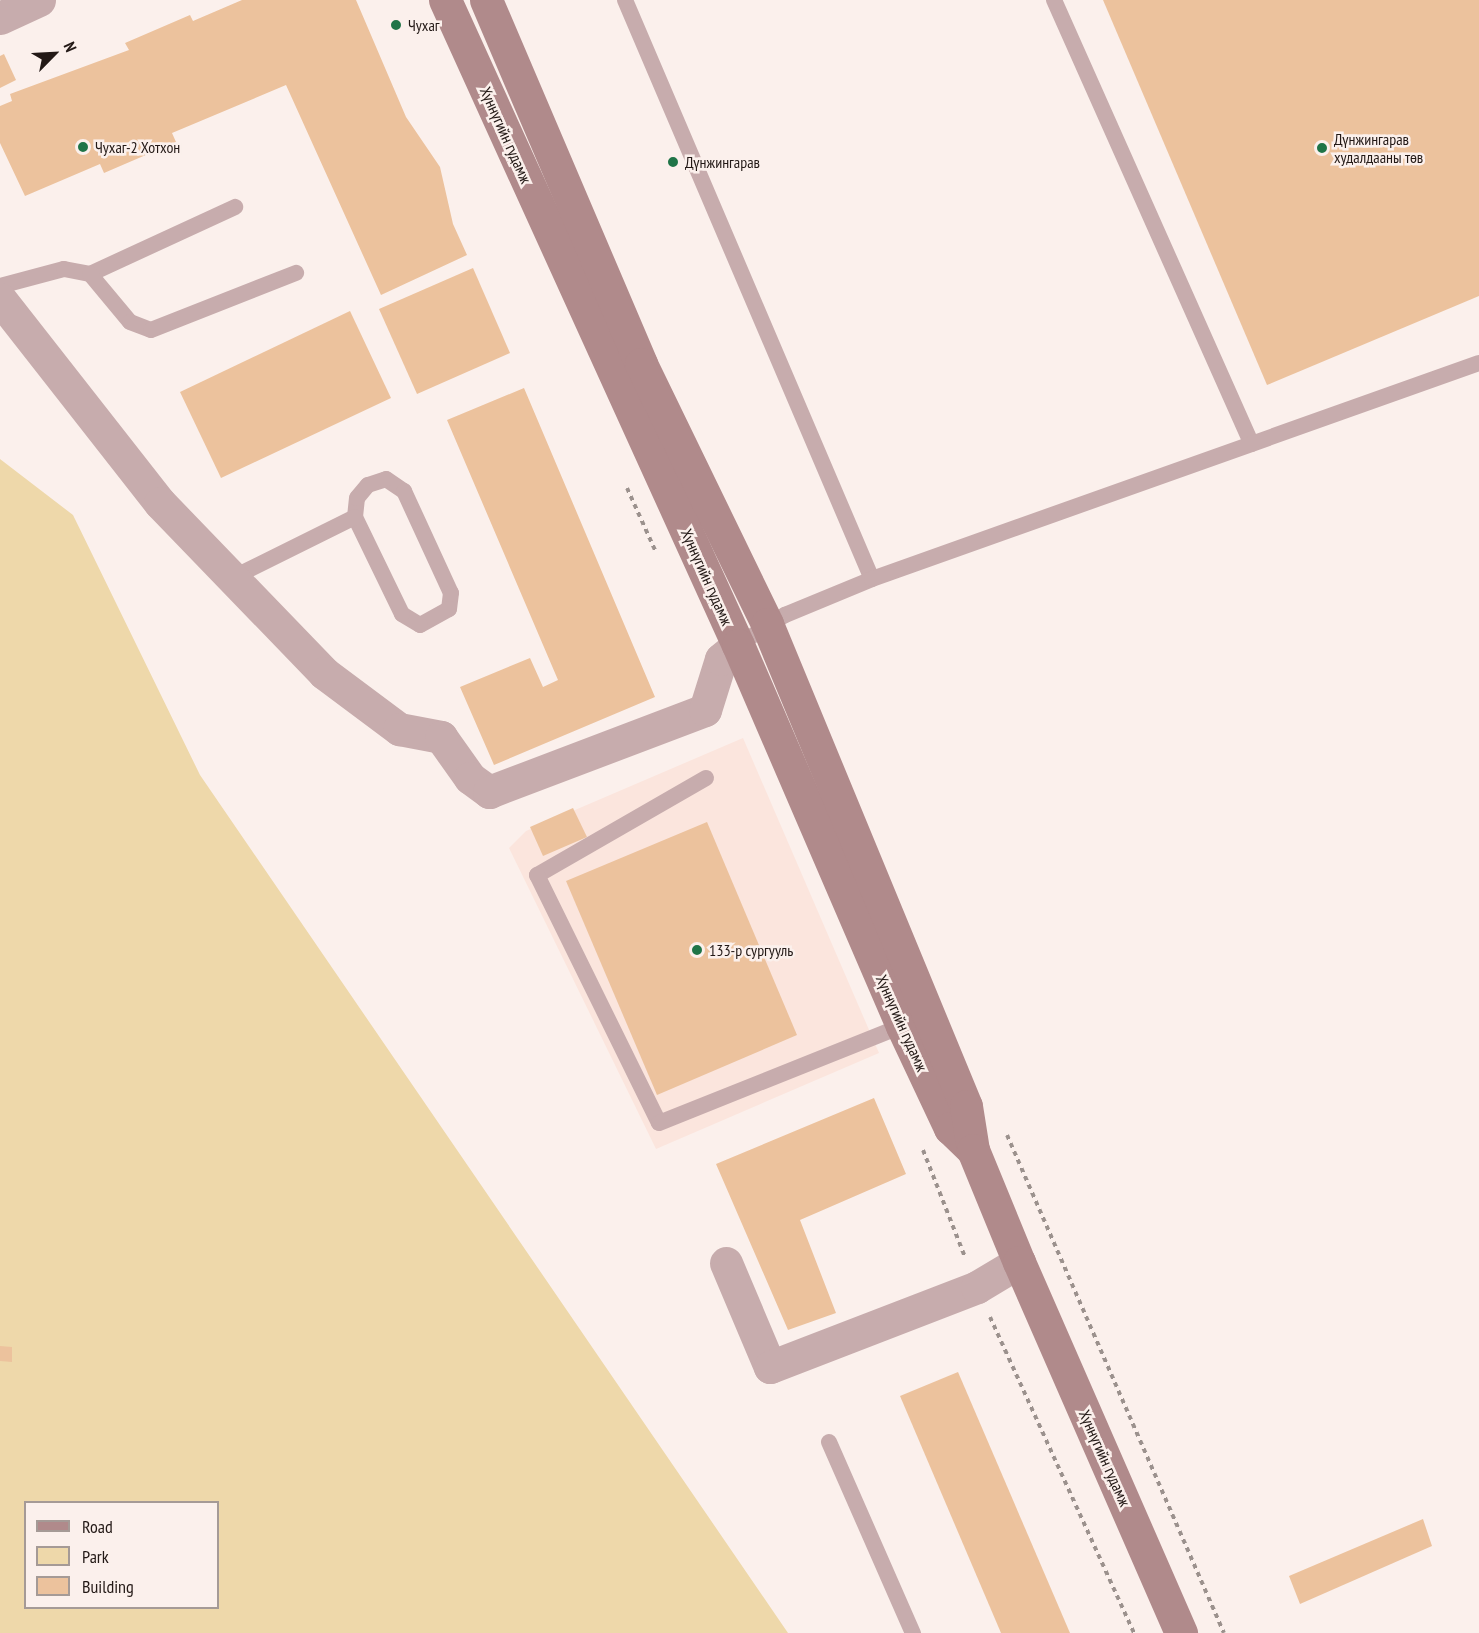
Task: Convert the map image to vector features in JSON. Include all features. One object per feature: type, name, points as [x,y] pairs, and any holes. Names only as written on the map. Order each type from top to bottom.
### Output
[{"type":"main road","name":"Хүннүгийн гудамж","points":[[445,0],[738,645],[902,1026],[950,1128],[973,1150]]},
{"type":"main road","name":"Хүннүгийн гудамж","points":[[486,0],[641,364],[767,624],[966,1106],[973,1150],[1019,1262],[1181,1633]]},
{"type":"street","points":[[0,18],[39,0]]},
{"type":"street","points":[[0,299],[160,503],[324,673],[399,729],[441,737],[470,778],[489,792],[705,710],[721,659],[738,645]]},
{"type":"street","points":[[726,1263],[770,1367],[977,1287],[1019,1262]]},
{"type":"lane","points":[[625,0],[872,579]]},
{"type":"lane","points":[[1054,0],[1252,444]]},
{"type":"lane","points":[[0,286],[64,269],[90,274],[235,207]]},
{"type":"lane","points":[[90,274],[130,322],[151,330],[296,273]]},
{"type":"lane","points":[[738,645],[767,624],[872,579],[1479,363]]},
{"type":"lane","points":[[386,479],[404,491],[451,593],[448,609],[438,618],[420,625],[402,614],[355,517],[357,498],[368,485],[386,479]]},
{"type":"lane","points":[[232,578],[355,517]]},
{"type":"lane","points":[[706,778],[537,875],[659,1123],[902,1026]]},
{"type":"lane","points":[[829,1442],[913,1633]]},
{"type":"path","points":[[921,1145],[977,1287],[1134,1633]]},
{"type":"path","points":[[1045,1226],[1224,1633]]},
{"type":"shaded area","name":"133-р сургууль","points":[[743,738],[879,1053],[656,1149],[509,848],[526,831]]},
{"type":"green space","points":[[0,459],[73,515],[200,775],[788,1633],[0,1633]]},
{"type":"building","name":"Чухаг-2 Хотхон","points":[[242,0],[356,0],[406,117],[440,167],[453,224],[467,255],[381,295],[286,85],[172,133],[176,142],[104,173],[100,164],[25,196],[0,143],[0,106],[12,101],[10,94],[129,50],[125,43],[190,15],[193,21]]},
{"type":"building","name":"Дүнжингарав худалдааны төв","points":[[1103,0],[1479,0],[1479,296],[1267,385]]},
{"type":"building","points":[[4,54],[16,80],[0,88],[0,56]]},
{"type":"building","points":[[473,268],[510,353],[417,394],[379,309]]},
{"type":"building","points":[[350,311],[391,398],[221,478],[180,392]]},
{"type":"building","points":[[524,388],[655,697],[494,765],[460,687],[530,658],[543,687],[558,680],[447,420]]},
{"type":"building","points":[[573,808],[587,837],[543,856],[530,827]]},
{"type":"building","points":[[707,822],[797,1035],[657,1095],[566,881]]},
{"type":"building","points":[[874,1098],[906,1174],[800,1220],[836,1313],[788,1330],[716,1164]]},
{"type":"building","points":[[0,1346],[12,1347],[12,1362],[0,1361]]},
{"type":"building","points":[[958,1372],[1070,1633],[1001,1633],[900,1396]]},
{"type":"building","points":[[1423,1519],[1432,1546],[1300,1604],[1289,1576]]},
{"type":"place","name":"Чухаг","points":[[396,25]]},
{"type":"place","name":"Чухаг-2 Хотхон","points":[[83,147]]},
{"type":"place","name":"Дүнжингарав худалдааны төв","points":[[1322,148]]},
{"type":"place","name":"Дүнжингарав","points":[[673,162]]},
{"type":"place","name":"133-р сургууль","points":[[697,950]]}]
